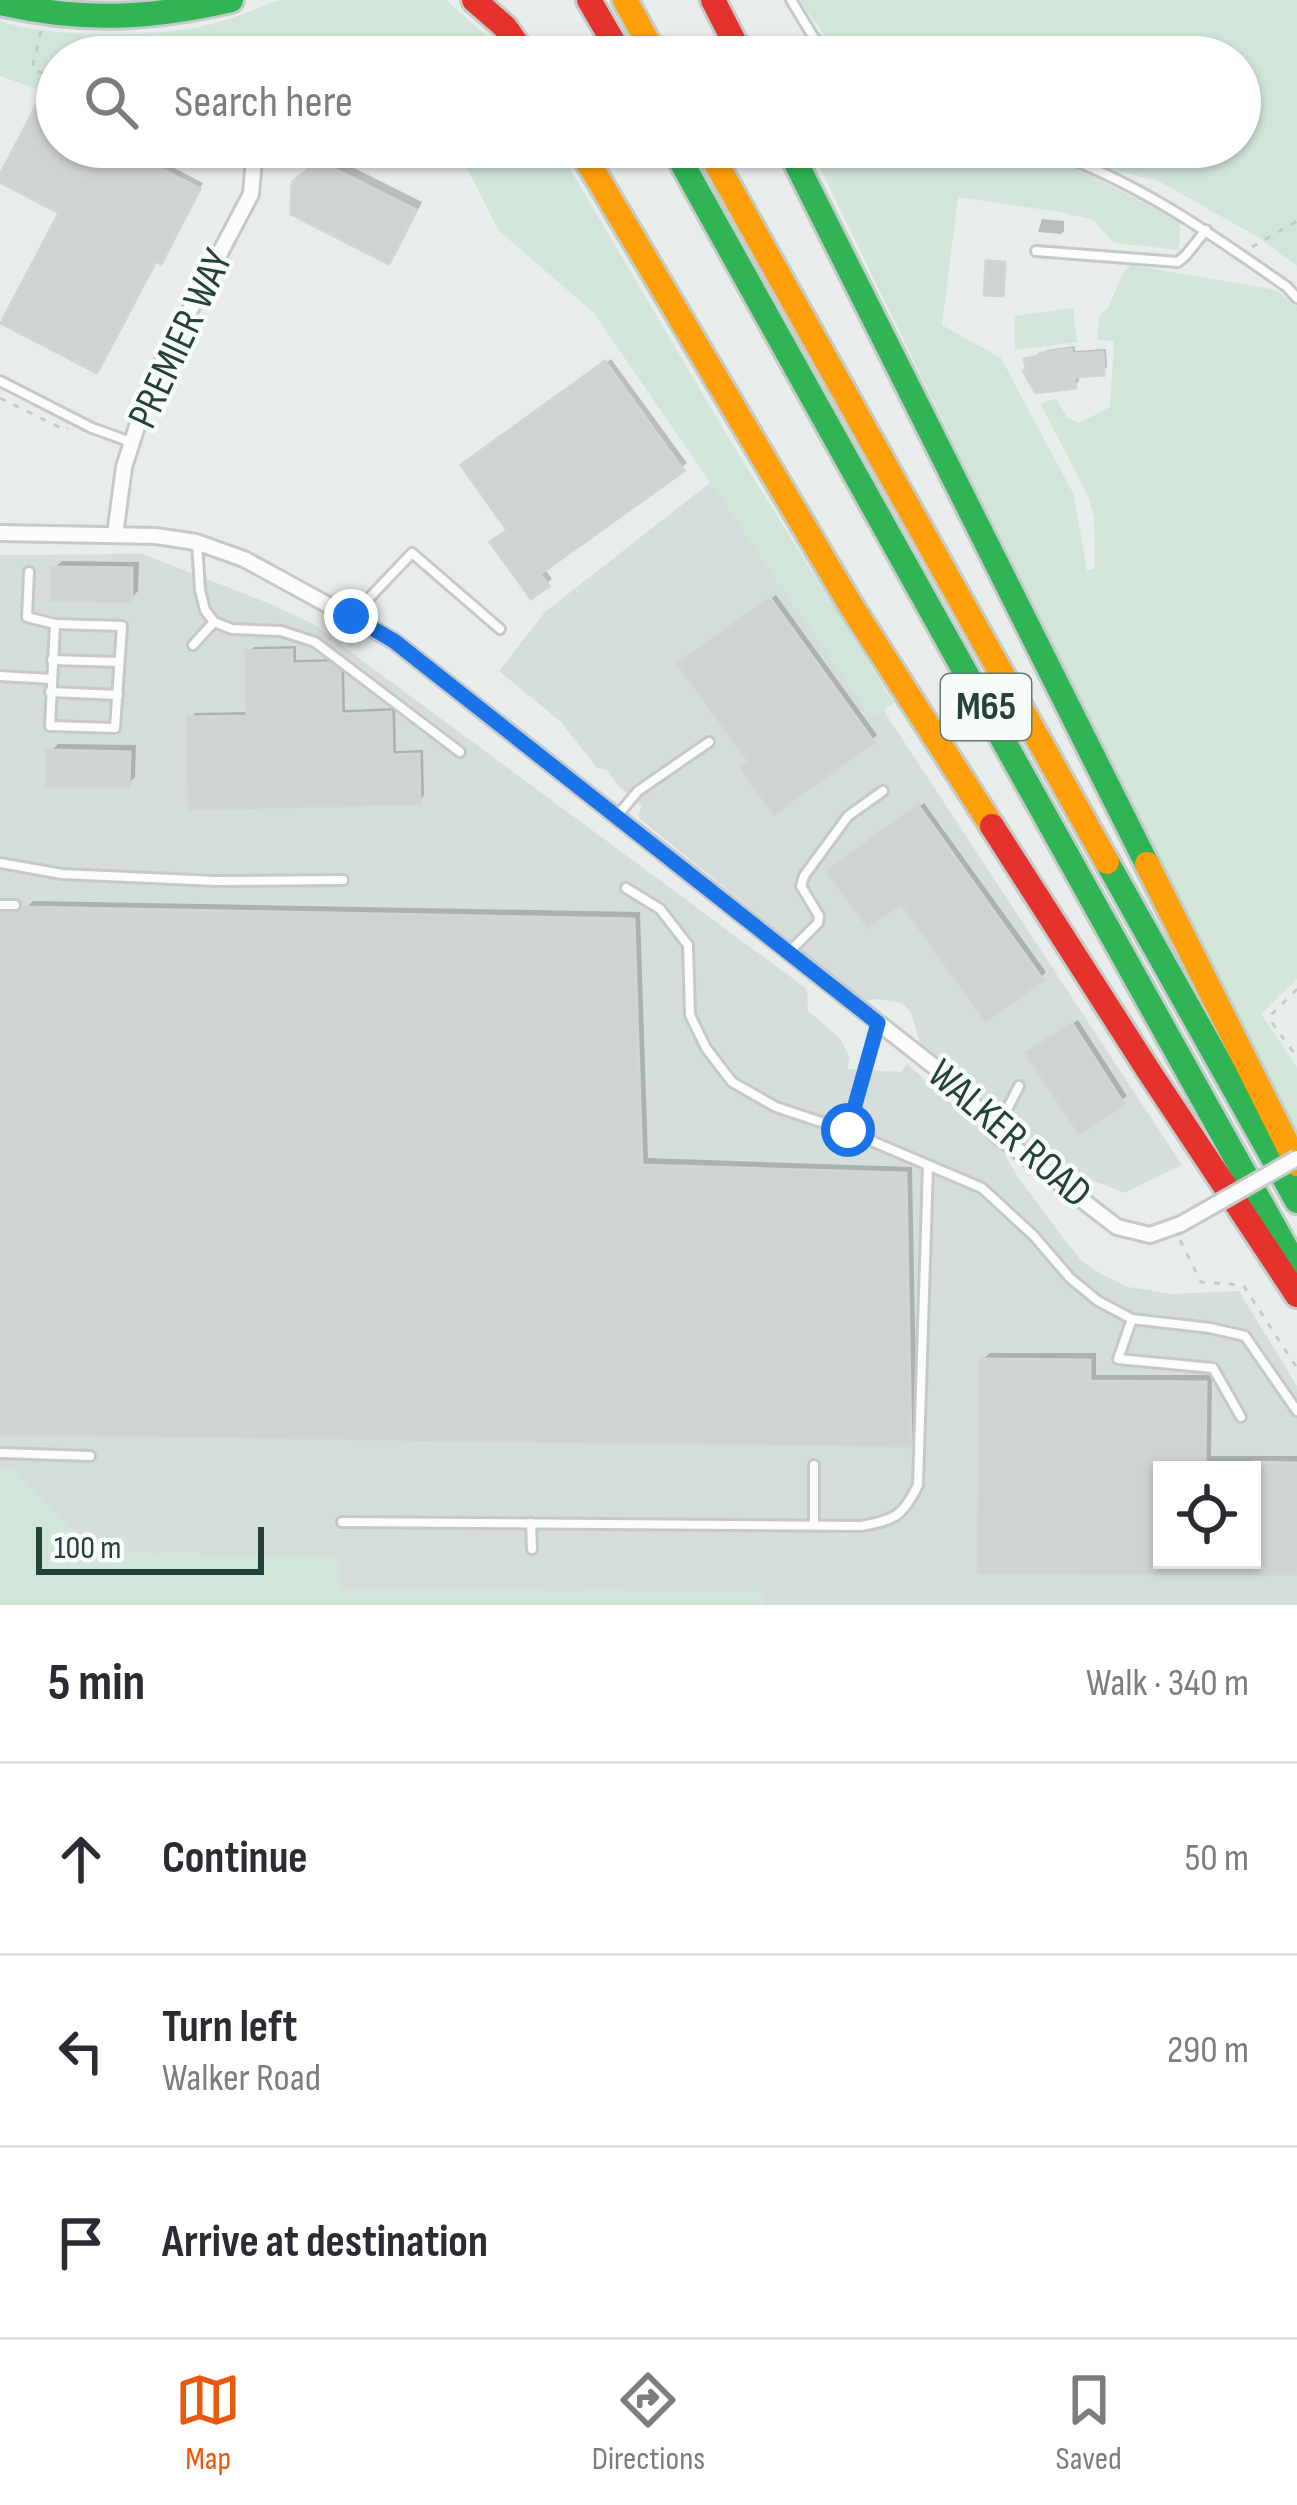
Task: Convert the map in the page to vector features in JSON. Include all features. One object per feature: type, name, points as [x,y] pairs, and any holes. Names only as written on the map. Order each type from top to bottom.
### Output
[{"type":"highway","points":[[0,3],[42,7],[172,0]]},
{"type":"highway","points":[[42,7],[90,19],[129,18],[231,0]]},
{"type":"highway","points":[[474,0],[512,36]]},
{"type":"highway","points":[[589,0],[610,36]]},
{"type":"highway","points":[[625,0],[645,36]]},
{"type":"highway","points":[[713,0],[731,36]]},
{"type":"highway","points":[[591,168],[865,628],[1297,1295]]},
{"type":"highway","name":"M65","points":[[685,168],[1297,1268]]},
{"type":"highway","name":"M65","points":[[719,168],[1297,1201]]},
{"type":"highway","name":"M65","points":[[799,168],[1297,1161]]},
{"type":"street","name":"PREMIER WAY","points":[[116,535],[124,467],[150,386],[251,194],[253,168]]},
{"type":"street","name":"WALKER ROAD","points":[[0,533],[116,535],[224,549],[394,641],[960,1087],[995,1132],[1117,1227],[1150,1235],[1178,1226]]},
{"type":"street","points":[[1178,1226],[1297,1161]]},
{"type":"lane","points":[[791,0],[813,36]]},
{"type":"lane","points":[[1089,168],[1185,215],[1297,298]]},
{"type":"lane","points":[[1036,251],[1178,262],[1206,230]]},
{"type":"lane","points":[[0,381],[133,442]]},
{"type":"lane","points":[[196,542],[200,590],[214,622],[232,629],[281,631],[315,642],[460,752]]},
{"type":"lane","points":[[351,616],[412,553],[500,629]]},
{"type":"lane","points":[[29,572],[27,617],[55,624],[122,626],[115,728],[50,726],[55,624]]},
{"type":"lane","points":[[193,645],[214,622]]},
{"type":"lane","points":[[52,661],[119,662]]},
{"type":"lane","points":[[0,676],[51,679]]},
{"type":"lane","points":[[50,692],[118,695]]},
{"type":"lane","points":[[616,817],[638,790],[709,742]]},
{"type":"lane","points":[[788,952],[820,916],[801,886],[804,876],[848,816],[883,791]]},
{"type":"lane","points":[[0,863],[62,874],[216,881],[343,880]]},
{"type":"lane","points":[[626,888],[660,909],[688,945],[690,1015],[706,1048],[732,1082],[776,1107],[848,1130],[982,1187],[1070,1278],[1098,1301],[1132,1318],[1245,1336],[1297,1411]]},
{"type":"lane","points":[[0,905],[15,905]]},
{"type":"lane","points":[[848,1130],[878,1023]]},
{"type":"lane","points":[[995,1132],[1019,1086]]},
{"type":"lane","points":[[342,1522],[861,1526],[905,1511],[918,1485],[928,1166]]},
{"type":"lane","points":[[1132,1318],[1118,1359],[1214,1368],[1240,1417]]},
{"type":"lane","points":[[0,1453],[90,1456]]},
{"type":"lane","points":[[814,1466],[814,1525]]},
{"type":"lane","points":[[531,1523],[532,1550]]},
{"type":"path","points":[[1240,254],[1297,221]]},
{"type":"path","points":[[0,398],[65,430],[77,420]]},
{"type":"path","points":[[1297,989],[1270,1020],[1297,1057]]},
{"type":"path","points":[[1178,1226],[1201,1282],[1243,1285],[1297,1368]]},
{"type":"shaded area","points":[[730,467],[1182,1165],[1124,1193],[1056,1165],[1015,1138],[1014,1130],[921,1046],[911,1013],[902,1003],[865,1001],[640,819],[642,806],[607,770],[597,768],[561,722],[499,671],[545,612]]},
{"type":"shaded area","points":[[143,554],[313,624],[807,989],[808,1011],[839,1037],[850,1058],[847,1069],[901,1072],[907,1064],[1001,1148],[1081,1260],[1101,1274],[1128,1287],[1172,1294],[1239,1291],[1297,1386],[1297,1605],[764,1605],[763,1593],[340,1589],[336,1557],[97,1553],[14,1470],[0,1470],[0,555]]},
{"type":"green space","points":[[280,0],[446,0],[487,36],[36,36],[36,89],[0,76],[0,21],[47,31],[104,34],[217,23]]},
{"type":"green space","points":[[799,0],[1297,0],[1297,266],[1258,237],[1160,182],[1108,168],[1261,168],[1261,36],[826,36]]},
{"type":"green space","points":[[569,168],[731,442],[894,703],[872,718],[593,312],[498,230],[468,170]]},
{"type":"green space","points":[[820,168],[1070,168],[1180,221],[1179,250],[1114,243],[1093,220],[1060,212],[958,197],[942,325],[1001,358],[1074,495],[1087,571],[1095,568],[1094,518],[1088,496],[1040,403],[1056,399],[1067,417],[1079,423],[1110,407],[1114,341],[1097,340],[1099,317],[1123,273],[1131,265],[1276,290],[1297,306],[1297,979],[1261,1014],[1297,1067],[1297,1141]]},
{"type":"green space","points":[[1073,308],[1077,342],[1015,350],[1015,316]]},
{"type":"green space","points":[[0,1470],[14,1470],[97,1553],[337,1557],[341,1589],[764,1593],[764,1605],[0,1605]]},
{"type":"building","points":[[36,106],[36,168],[160,168],[200,189],[97,373],[1,323],[59,213],[0,182]]},
{"type":"building","points":[[310,168],[333,168],[416,210],[389,264],[291,214],[292,182]]},
{"type":"building","points":[[986,261],[1005,262],[1003,296],[984,295]]},
{"type":"building","points":[[1071,349],[1072,354],[1103,352],[1104,375],[1074,377],[1076,388],[1036,393],[1023,371],[1024,359]]},
{"type":"building","points":[[605,361],[684,471],[540,574],[549,586],[531,599],[490,542],[507,530],[461,465]]},
{"type":"building","points":[[51,567],[132,568],[132,602],[51,600]]},
{"type":"building","points":[[770,598],[874,742],[774,814],[741,768],[749,762],[678,664]]},
{"type":"building","points":[[292,650],[292,664],[329,663],[340,671],[341,714],[391,712],[392,755],[419,754],[420,804],[189,809],[187,717],[247,716],[246,651]]},
{"type":"building","points":[[47,750],[130,752],[129,787],[47,786]]},
{"type":"building","points":[[918,805],[1043,980],[986,1021],[901,903],[868,927],[827,871]]},
{"type":"building","points":[[23,907],[634,919],[642,1165],[906,1173],[911,1446],[0,1434],[0,913],[18,913]]},
{"type":"building","points":[[1072,1023],[1124,1104],[1079,1133],[1026,1053]]},
{"type":"building","points":[[980,1359],[1090,1360],[1090,1381],[1206,1382],[1205,1461],[1153,1461],[1153,1569],[1261,1569],[1261,1462],[1297,1463],[1297,1574],[978,1573]]},
{"type":"traffic: fast","points":[[0,3],[116,16],[231,0]]},
{"type":"traffic: fast","points":[[685,168],[1297,1268]]},
{"type":"traffic: fast","points":[[799,168],[1147,864]]},
{"type":"traffic: fast","points":[[1107,862],[1297,1201]]},
{"type":"traffic: slow","points":[[625,0],[645,36]]},
{"type":"traffic: slow","points":[[591,168],[853,609],[992,826]]},
{"type":"traffic: slow","points":[[719,168],[1107,862]]},
{"type":"traffic: slow","points":[[1147,864],[1297,1164]]},
{"type":"traffic: jam","points":[[474,0],[511,36]]},
{"type":"traffic: jam","points":[[589,0],[610,36]]},
{"type":"traffic: jam","points":[[713,0],[731,36]]},
{"type":"traffic: jam","points":[[992,826],[1297,1295]]},
{"type":"route","points":[[351,616],[394,641],[878,1023],[848,1130]]}]
